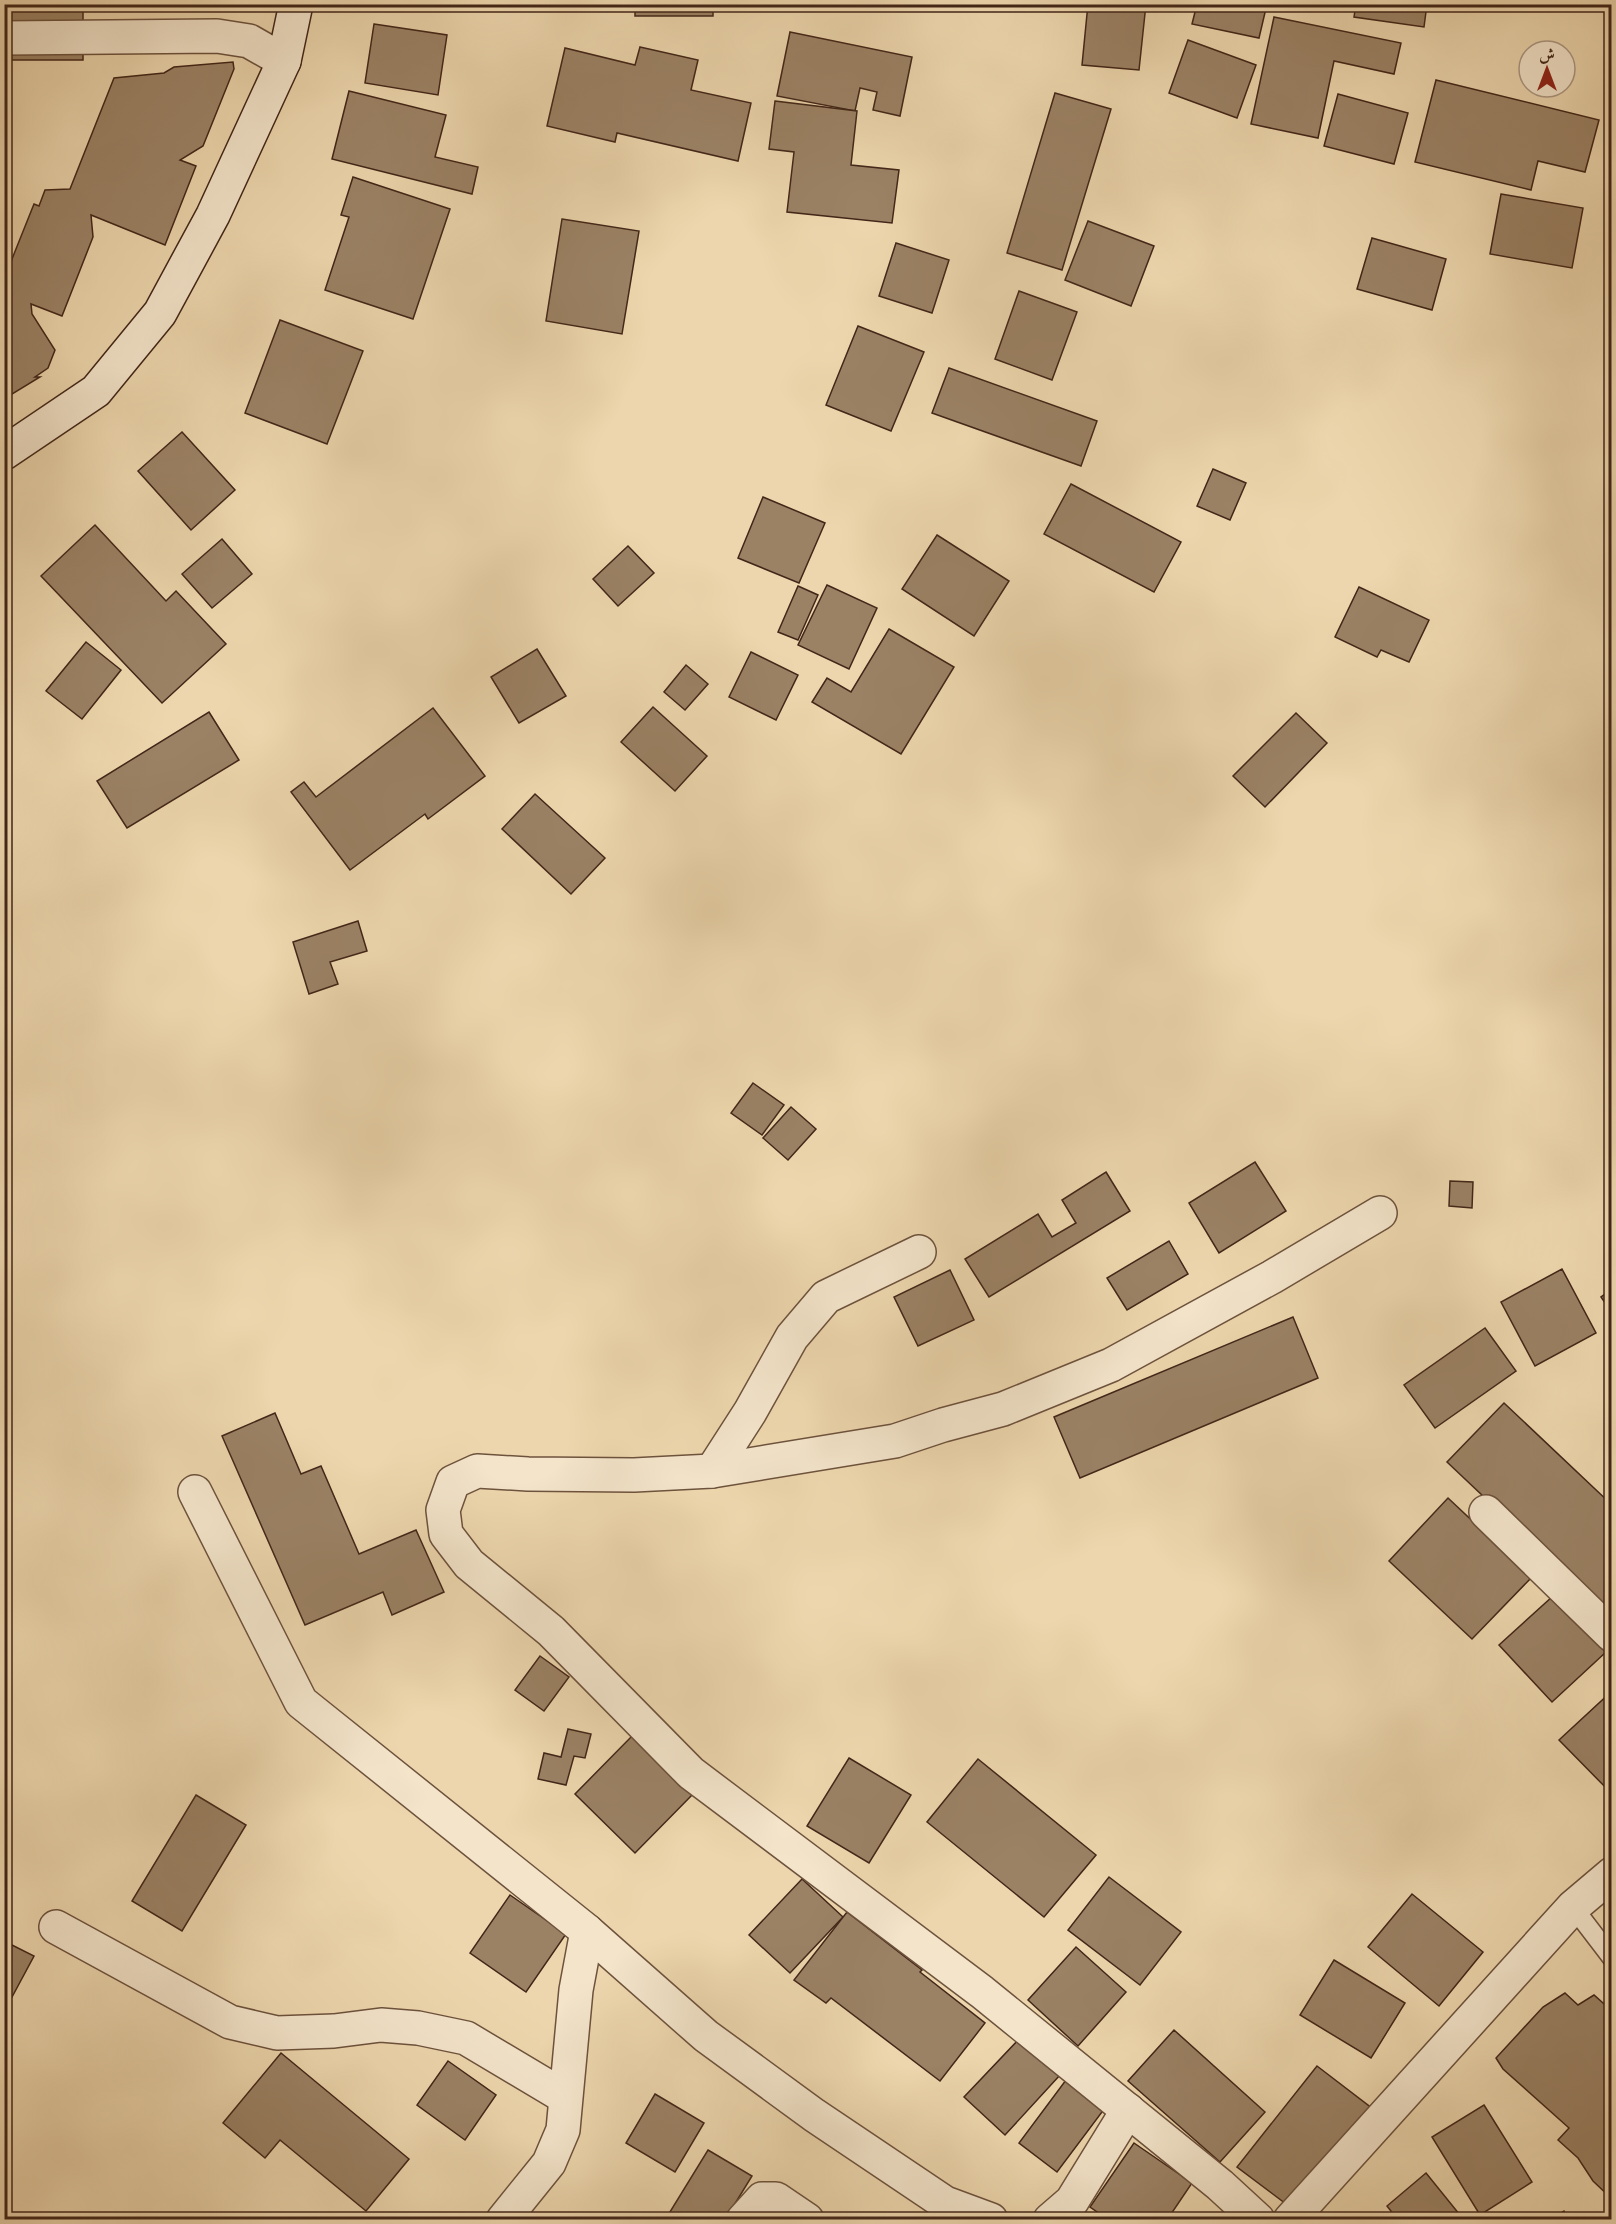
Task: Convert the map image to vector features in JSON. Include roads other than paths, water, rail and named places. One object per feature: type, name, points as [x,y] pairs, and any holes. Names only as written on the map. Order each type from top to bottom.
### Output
[{"type":"street","points":[[4,453],[96,391],[160,313],[213,215],[284,61],[296,4]]},
{"type":"street","points":[[4,38],[217,36],[249,41],[284,61]]},
{"type":"street","points":[[1258,2220],[1220,2185],[982,1992],[691,1773],[551,1631],[469,1564],[446,1534],[443,1510],[453,1482],[477,1471],[634,1475],[712,1471],[895,1441],[1003,1409],[1111,1365],[1272,1277],[1380,1213]]},
{"type":"street","points":[[712,1471],[750,1412],[792,1336],[826,1297],[919,1252]]},
{"type":"street","points":[[195,1492],[302,1702],[587,1930],[706,2036],[814,2115],[945,2203],[991,2220]]},
{"type":"street","points":[[1486,1512],[1611,1635]]},
{"type":"street","points":[[1290,2220],[1573,1907],[1611,1875]]},
{"type":"street","points":[[57,1927],[230,2022],[277,2033],[334,2031],[381,2025],[418,2028],[466,2038],[566,2097]]},
{"type":"street","points":[[503,2220],[549,2163],[564,2130],[576,1990],[587,1930]]},
{"type":"street","points":[[1050,2220],[1072,2201],[1128,2110]]},
{"type":"street","points":[[742,2220],[762,2199],[776,2199],[807,2220]]},
{"type":"lane","points":[[1573,1907],[1611,1958]]}]
